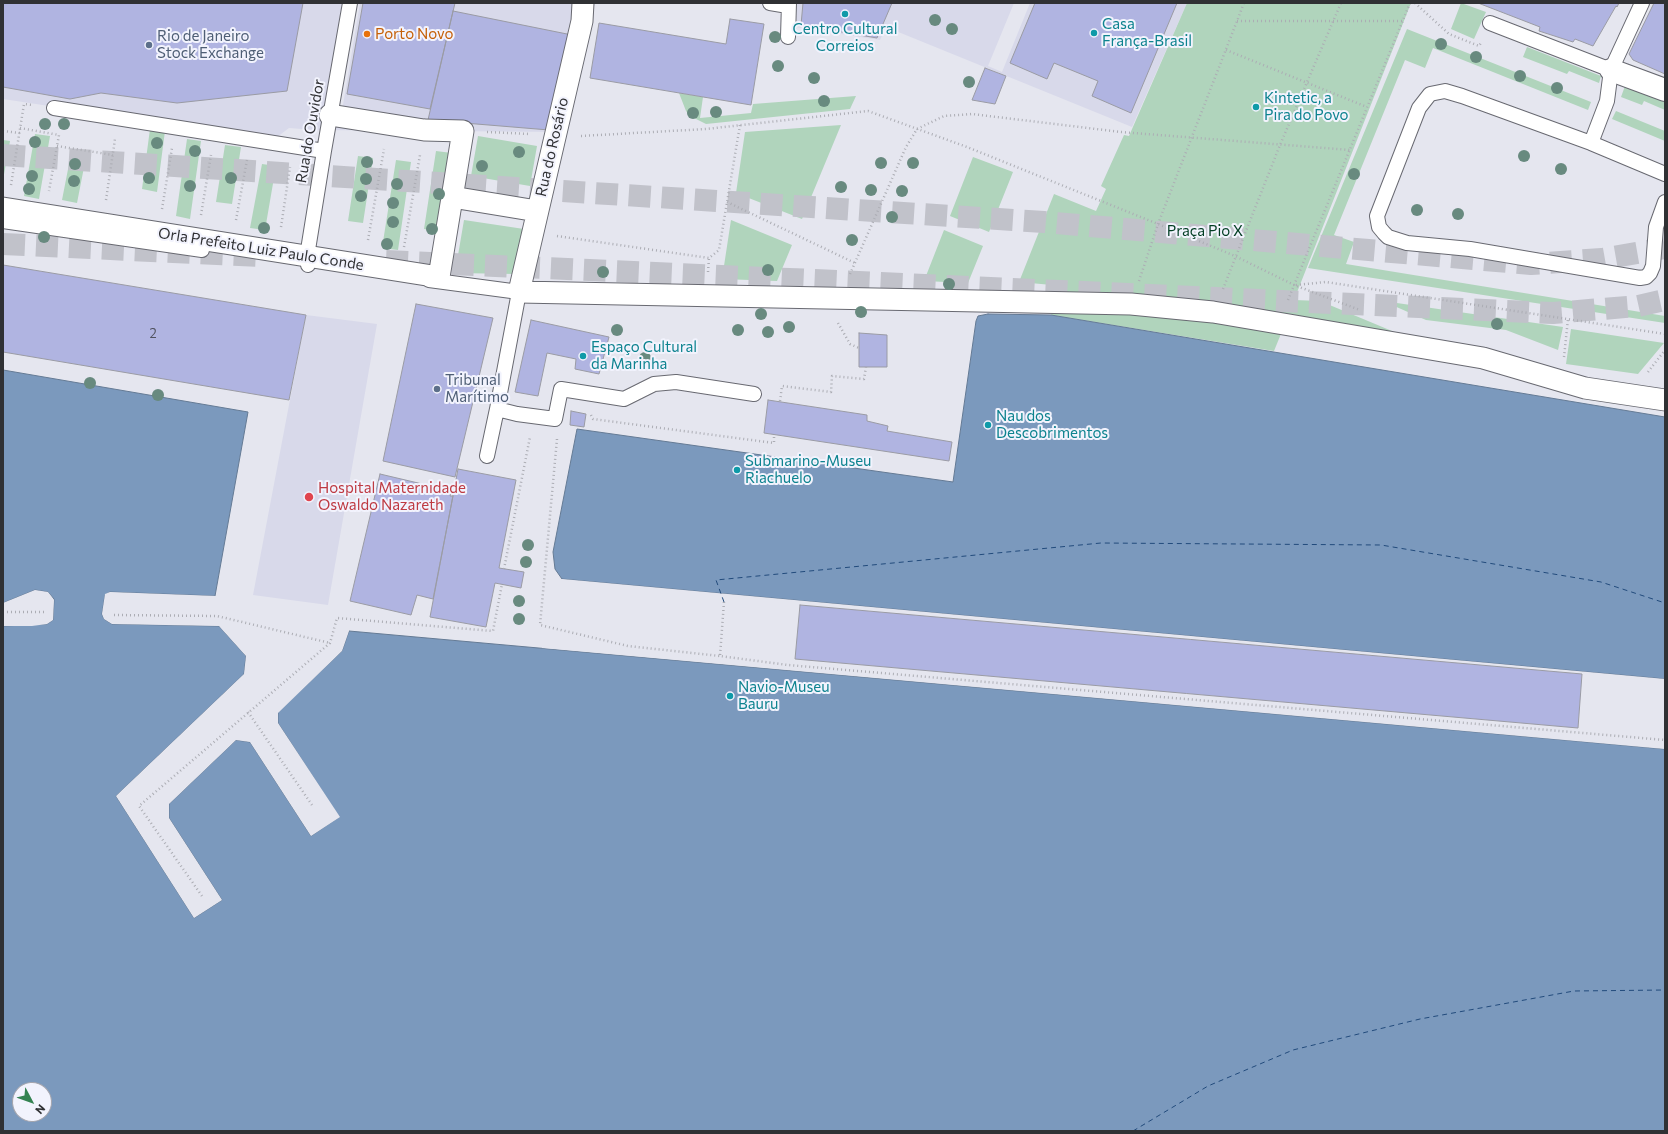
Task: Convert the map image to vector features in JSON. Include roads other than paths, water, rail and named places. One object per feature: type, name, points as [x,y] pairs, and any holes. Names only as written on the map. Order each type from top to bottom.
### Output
[{"type":"street","name":"Rua do Rosário","points":[[519,292],[582,21],[583,3]]},
{"type":"street","points":[[1611,70],[1665,90]]},
{"type":"street","name":"Orla Prefeito Luiz Paulo Conde","points":[[5,213],[44,215],[232,244],[277,252],[307,261],[364,266],[439,277],[463,131],[424,130],[330,116]]},
{"type":"street","points":[[452,197],[537,211]]},
{"type":"street","points":[[519,292],[1131,304],[1214,312],[1483,358],[1585,388],[1665,400]]},
{"type":"lane","name":"Rua do Ouvidor","points":[[307,261],[324,151],[350,3]]},
{"type":"lane","points":[[770,3],[789,5],[788,37]]},
{"type":"lane","points":[[1591,143],[1607,101],[1611,70],[1642,3]]},
{"type":"lane","points":[[1490,23],[1611,70]]},
{"type":"lane","points":[[1665,174],[1591,143],[1462,96],[1445,92],[1430,94],[1419,108],[1377,216],[1379,227],[1388,237],[1407,243],[1470,249],[1640,278],[1646,277],[1650,273],[1653,266],[1656,227],[1665,202]]},
{"type":"lane","points":[[54,108],[324,151]]},
{"type":"lane","points":[[5,213],[307,261],[519,292],[487,456]]},
{"type":"lane","points":[[497,409],[554,419],[561,389],[624,399],[654,384],[676,382],[754,394]]},
{"type":"water","points":[[988,314],[1051,315],[1665,417],[1665,679],[562,579],[555,569],[553,552],[577,429],[953,482],[976,321],[978,316]]},
{"type":"water","points":[[3,370],[248,412],[215,596],[110,592],[105,595],[102,614],[104,619],[112,624],[219,626],[246,656],[244,674],[116,796],[194,918],[222,900],[169,818],[169,804],[236,740],[250,742],[311,836],[339,817],[278,723],[278,712],[342,651],[349,631],[1665,749],[1665,1131],[3,1131],[3,626],[47,624],[53,620],[54,599],[48,592],[35,590],[3,603]]},
{"type":"tunnel","points":[[3,155],[1044,222],[1531,264],[1602,259],[1665,248]]},
{"type":"tunnel","points":[[3,244],[260,256]]},
{"type":"tunnel","points":[[386,261],[1553,313],[1638,306],[1665,300]]},
{"type":"place","name":"Centro Cultural Correios","points":[[845,14]]},
{"type":"place","name":"Casa França-Brasil","points":[[1094,33]]},
{"type":"place","name":"Porto Novo","points":[[367,34]]},
{"type":"place","name":"Rio de Janeiro Stock Exchange","points":[[149,45]]},
{"type":"place","name":"Kintetic, a Pira do Povo","points":[[1256,107]]},
{"type":"place","name":"Espaço Cultural da Marinha","points":[[583,356]]},
{"type":"place","name":"Tribunal Marítimo","points":[[437,389]]},
{"type":"place","name":"Nau dos Descobrimentos","points":[[988,425]]},
{"type":"place","name":"Submarino-Museu Riachuelo","points":[[737,470]]},
{"type":"place","name":"Hospital Maternidade Oswaldo Nazareth","points":[[309,497]]},
{"type":"place","name":"Navio-Museu Bauru","points":[[730,696]]},
{"type":"park label","name":"Praça Pio X","points":[[1205,231]]}]
